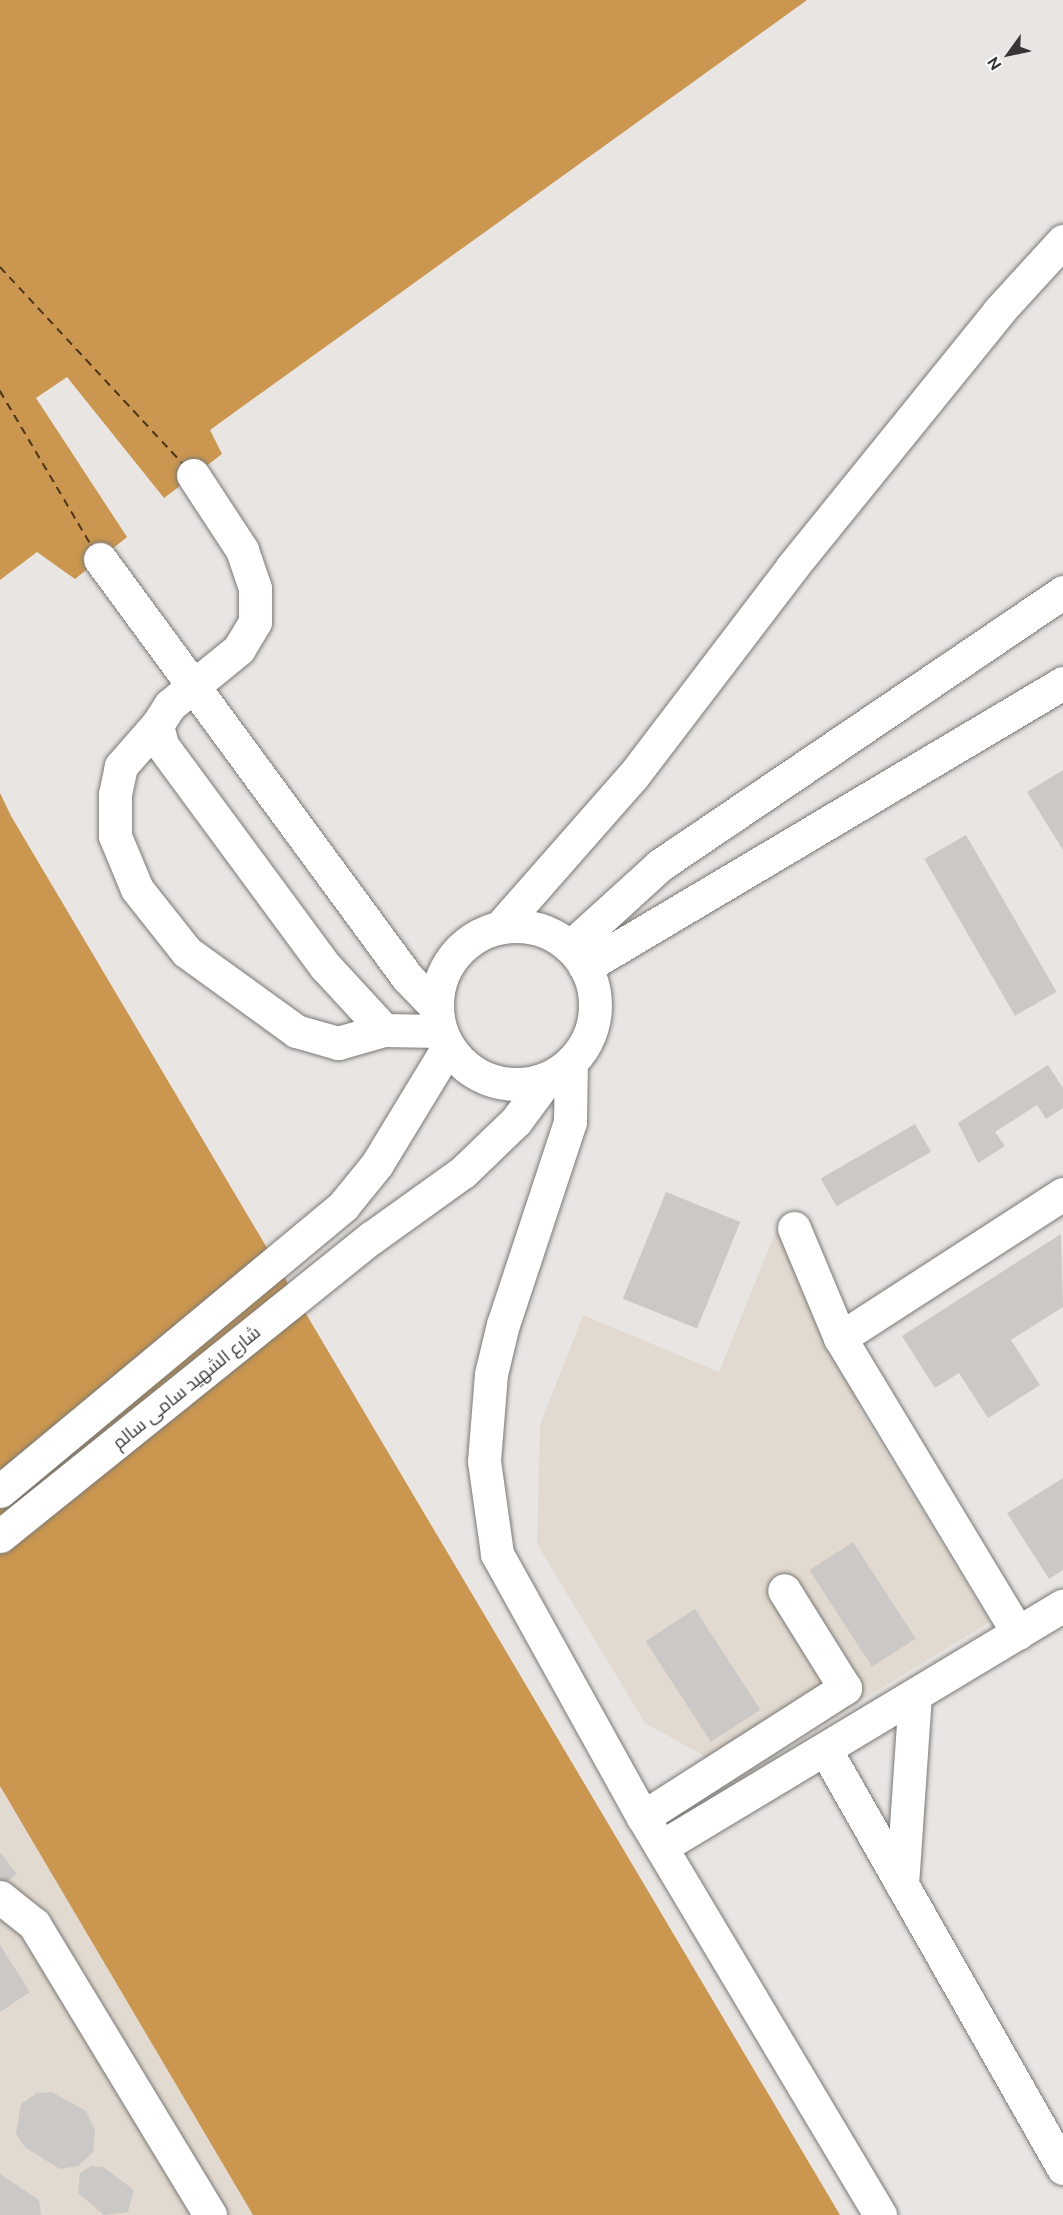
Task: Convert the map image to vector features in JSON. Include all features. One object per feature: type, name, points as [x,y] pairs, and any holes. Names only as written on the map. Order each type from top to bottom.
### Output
[{"type":"main road","points":[[501,926],[633,776],[844,503],[999,311],[1063,241]]},
{"type":"main road","points":[[193,475],[242,550],[255,588],[255,622],[239,649],[191,683],[121,766],[115,795],[115,836],[137,889],[187,952],[296,1031],[338,1043],[384,1030],[442,1028]]},
{"type":"main road","points":[[0,1491],[343,1206],[377,1164],[442,1028],[437,988],[454,954],[483,932],[501,926],[538,929],[578,957],[595,995],[593,1024],[559,1071],[520,1084],[492,1081],[460,1062],[442,1028],[407,977],[100,559]]},
{"type":"main road","points":[[578,957],[660,865],[1063,592]]},
{"type":"main road","points":[[578,957],[1063,683]]},
{"type":"main road","points":[[157,725],[176,765],[318,957],[384,1030]]},
{"type":"main road","points":[[559,1071],[570,1122],[502,1324],[491,1374],[486,1505],[497,1554],[644,1817],[880,2215]]},
{"type":"main road","name":"شارع الشهيد سامى سالم","points":[[0,1536],[371,1238],[491,1148],[559,1071]]},
{"type":"main road","points":[[840,1338],[1063,1194]]},
{"type":"main road","points":[[794,1228],[840,1338],[1018,1633]]},
{"type":"main road","points":[[644,1817],[845,1688],[784,1590]]},
{"type":"main road","points":[[661,1846],[1063,1605]]},
{"type":"main road","points":[[902,1885],[915,1695]]},
{"type":"main road","points":[[825,1749],[1063,2168]]},
{"type":"main road","points":[[0,1897],[34,1924],[210,2215]]},
{"type":"shaded area","points":[[0,0],[807,0],[210,430],[222,454],[164,498],[67,377],[36,398],[127,537],[75,579],[37,552],[0,580]]},
{"type":"shaded area","points":[[0,793],[11,816],[840,2215],[253,2215],[0,1786]]},
{"type":"shaded area","points":[[780,1221],[863,1415],[990,1622],[725,1783],[712,1760],[645,1723],[537,1544],[540,1425],[583,1315],[719,1372]]},
{"type":"shaded area","points":[[0,1786],[253,2215],[0,2215]]},
{"type":"building","points":[[1063,770],[1063,850],[1027,792]]},
{"type":"building","points":[[966,835],[1056,992],[1015,1016],[924,859]]},
{"type":"building","points":[[1048,1065],[1063,1088],[1063,1108],[1046,1119],[1037,1105],[995,1132],[1005,1146],[978,1163],[958,1123]]},
{"type":"building","points":[[915,1124],[931,1152],[837,1206],[821,1178]]},
{"type":"building","points":[[666,1192],[740,1222],[697,1329],[623,1299]]},
{"type":"building","points":[[1061,1234],[1063,1307],[1011,1340],[1040,1385],[988,1418],[959,1373],[935,1388],[902,1336]]},
{"type":"building","points":[[1063,1478],[1063,1570],[1049,1579],[1007,1513]]},
{"type":"building","points":[[853,1542],[916,1638],[872,1667],[809,1570]]},
{"type":"building","points":[[695,1609],[760,1710],[711,1742],[646,1641]]},
{"type":"building","points":[[0,1852],[17,1874],[0,1886]]},
{"type":"building","points":[[0,1945],[30,1992],[0,2012]]},
{"type":"building","points":[[52,2092],[86,2111],[95,2130],[93,2152],[78,2166],[60,2169],[26,2148],[16,2134],[21,2104],[37,2093]]},
{"type":"building","points":[[91,2166],[103,2167],[134,2190],[128,2212],[104,2215],[78,2193],[80,2173]]},
{"type":"building","points":[[0,2174],[39,2200],[41,2215],[0,2215]]},
{"type":"ferry route","points":[[0,267],[183,464]]},
{"type":"ferry route","points":[[0,391],[91,545]]}]
